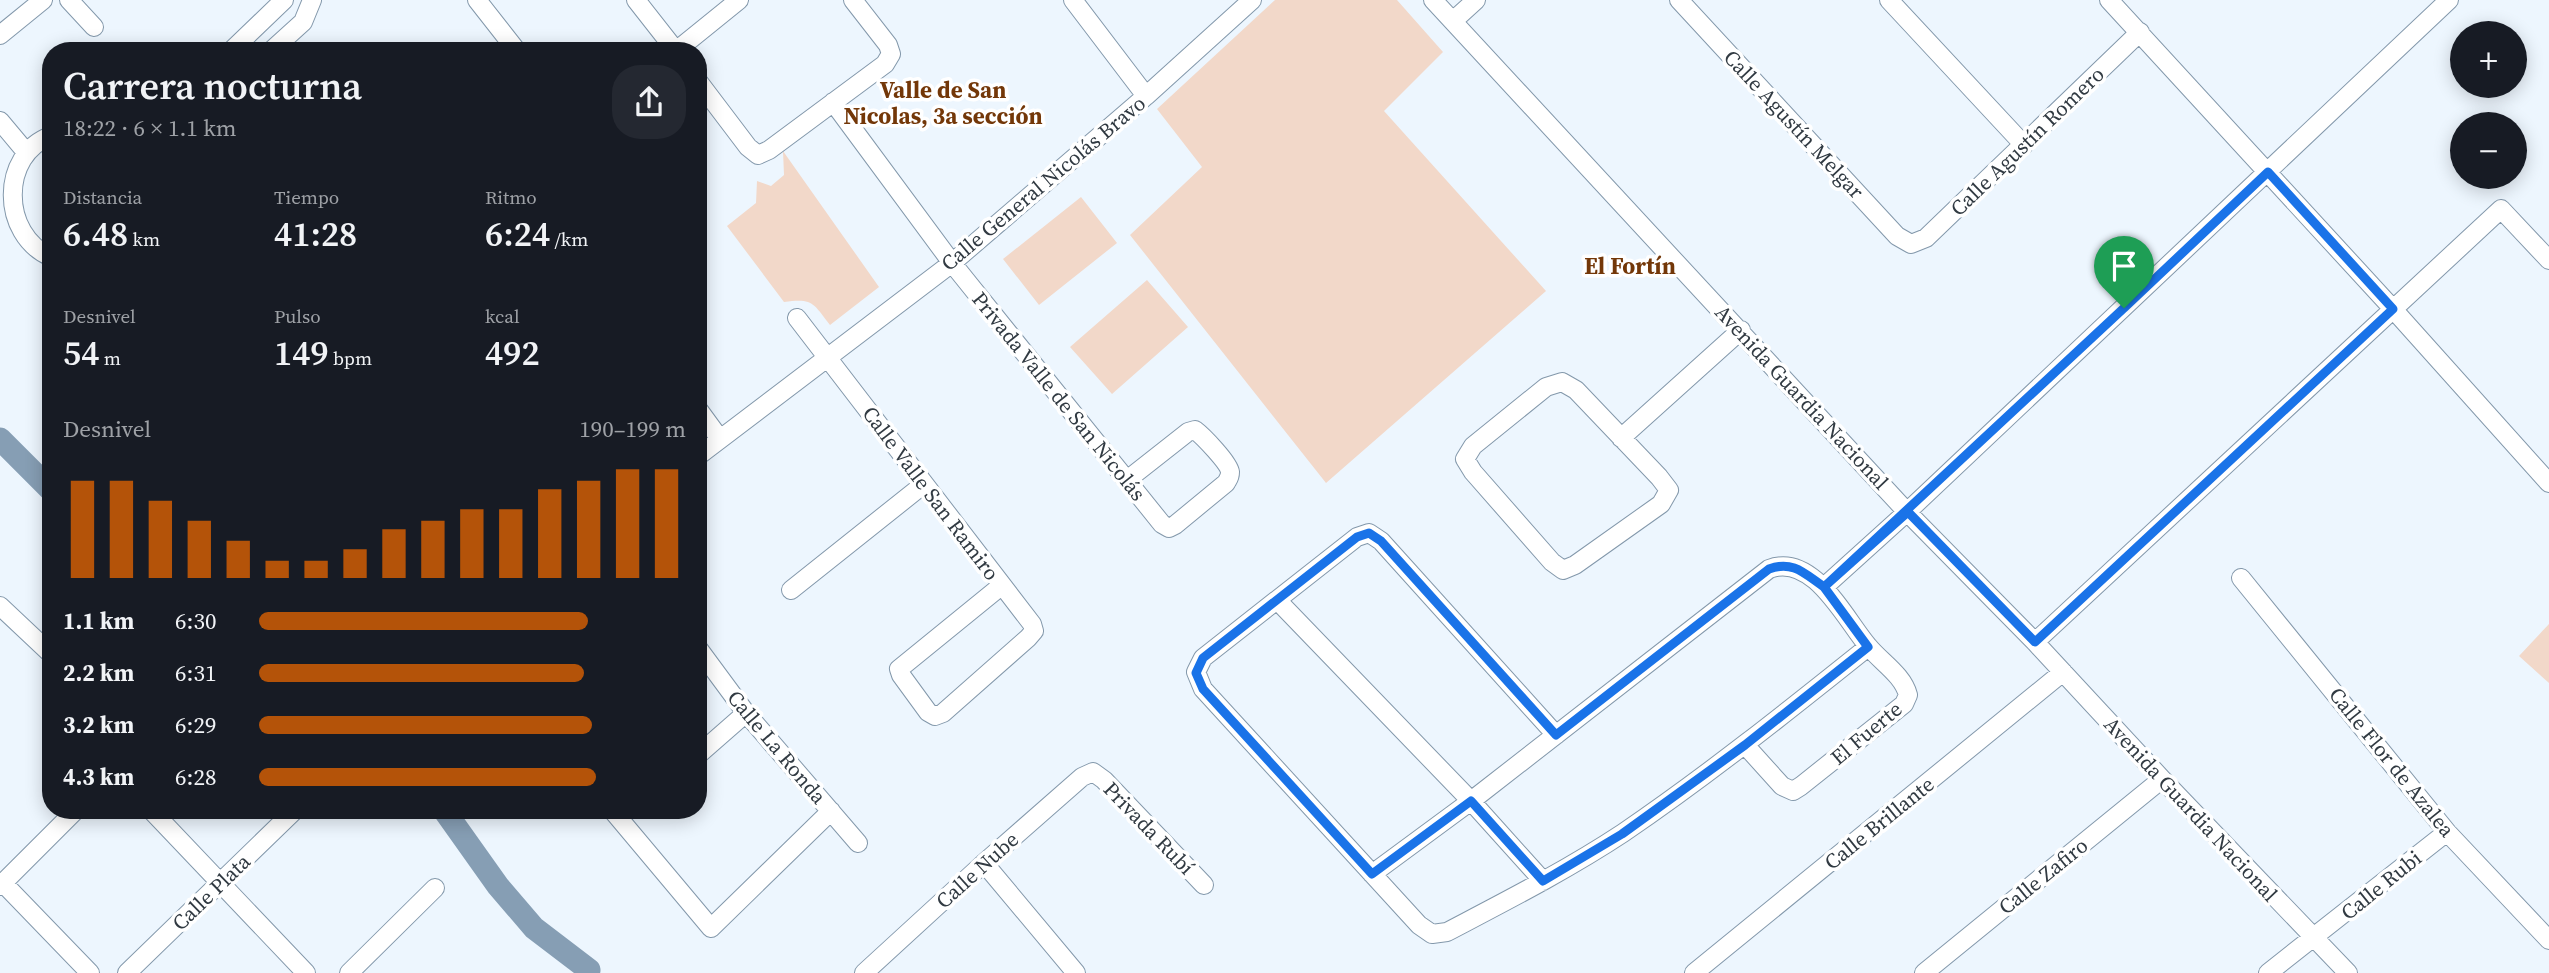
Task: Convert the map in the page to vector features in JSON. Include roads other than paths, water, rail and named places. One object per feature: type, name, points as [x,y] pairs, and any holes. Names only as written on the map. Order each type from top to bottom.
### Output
[{"type":"street","points":[[0,36],[43,0]]},
{"type":"street","points":[[69,0],[94,27]]},
{"type":"street","points":[[246,42],[284,0]]},
{"type":"street","points":[[281,42],[303,22],[312,0]]},
{"type":"street","points":[[477,0],[510,42]]},
{"type":"street","points":[[636,0],[669,42]]},
{"type":"street","points":[[687,42],[739,0]]},
{"type":"street","points":[[707,93],[748,147],[758,155],[769,150],[885,64],[891,54],[888,45],[853,0]]},
{"type":"street","points":[[1073,0],[1146,96]]},
{"type":"street","name":"Calle General Nicolás Bravo","points":[[707,449],[951,263],[1146,96],[1252,0]]},
{"type":"street","name":"Avenida Guardia Nacional","points":[[1433,0],[1908,512],[2035,642],[2348,973]]},
{"type":"street","points":[[1453,21],[1476,0]]},
{"type":"street","name":"Calle Agustín Melgar","points":[[1679,0],[1897,236],[1912,244]]},
{"type":"street","points":[[1889,0],[2024,145]]},
{"type":"street","points":[[2109,0],[2549,483]]},
{"type":"street","points":[[1824,587],[1908,512],[2449,0]]},
{"type":"street","name":"Calle Agustín Romero","points":[[1912,244],[1926,238],[2140,32]]},
{"type":"street","name":"Privada Valle de San Nicolás","points":[[833,102],[951,263],[1162,524],[1169,528],[1226,484],[1230,469],[1195,430],[1188,432],[1127,480]]},
{"type":"street","points":[[0,121],[26,152]]},
{"type":"street","points":[[42,140],[26,152],[15,169],[9,189],[10,209],[18,229],[31,245],[42,252]]},
{"type":"street","points":[[2035,642],[2501,209],[2549,260]]},
{"type":"street","name":"Calle Valle San Ramiro","points":[[797,318],[1032,624],[1034,631],[943,713],[935,716],[928,712],[899,669],[1001,586]]},
{"type":"street","points":[[1621,438],[1741,330]]},
{"type":"street","points":[[1562,382],[1576,390],[1621,438],[1669,490],[1661,504],[1575,565],[1563,570],[1534,542],[1473,472],[1465,459],[1474,446],[1546,387],[1562,382]]},
{"type":"street","points":[[707,422],[720,439]]},
{"type":"street","points":[[791,590],[924,484]]},
{"type":"street","points":[[1372,874],[1556,735],[1381,541],[1369,533],[1357,537],[1203,658],[1196,673],[1203,689],[1372,874],[1419,925],[1432,934],[1447,932],[1543,881],[1622,834],[1745,745],[1868,647]]},
{"type":"street","name":"El Fuerte","points":[[1556,735],[1769,569],[1781,565],[1796,568],[1824,587],[1868,647],[1906,685],[1908,695],[1904,704],[1793,791],[1782,786],[1745,745]]},
{"type":"street","name":"Calle Flor de Azalea","points":[[2241,578],[2447,832],[2549,940]]},
{"type":"street","points":[[1277,600],[1471,801],[1543,881]]},
{"type":"street","points":[[0,606],[42,646]]},
{"type":"street","name":"Calle La Ronda","points":[[707,660],[746,713],[858,843]]},
{"type":"street","name":"Calle Brillante","points":[[1694,973],[2063,672]]},
{"type":"street","points":[[707,747],[746,713]]},
{"type":"street","name":"Calle Nube","points":[[877,969],[984,863],[1082,778],[1093,772]]},
{"type":"street","name":"Privada Rubí","points":[[1093,772],[1104,780],[1204,886]]},
{"type":"street","name":"Calle Zafiro","points":[[1924,973],[2162,779]]},
{"type":"street","name":"Calle La Ronda","points":[[627,819],[711,928],[831,811]]},
{"type":"street","points":[[67,819],[1,884],[90,973]]},
{"type":"street","points":[[160,819],[306,973]]},
{"type":"street","name":"Calle Plata","points":[[127,973],[286,819]]},
{"type":"street","name":"Calle Rubi","points":[[2268,973],[2447,832]]},
{"type":"street","points":[[984,863],[1076,973]]},
{"type":"street","points":[[349,973],[435,888]]},
{"type":"waterway","points":[[0,439],[42,481]]},
{"type":"waterway","points":[[450,819],[498,886],[534,928],[589,970]]},
{"type":"district","name":"Valle de San Nicolas, 3a sección","points":[[943,103]]},
{"type":"district","name":"El Fortín","points":[[1630,266]]}]
